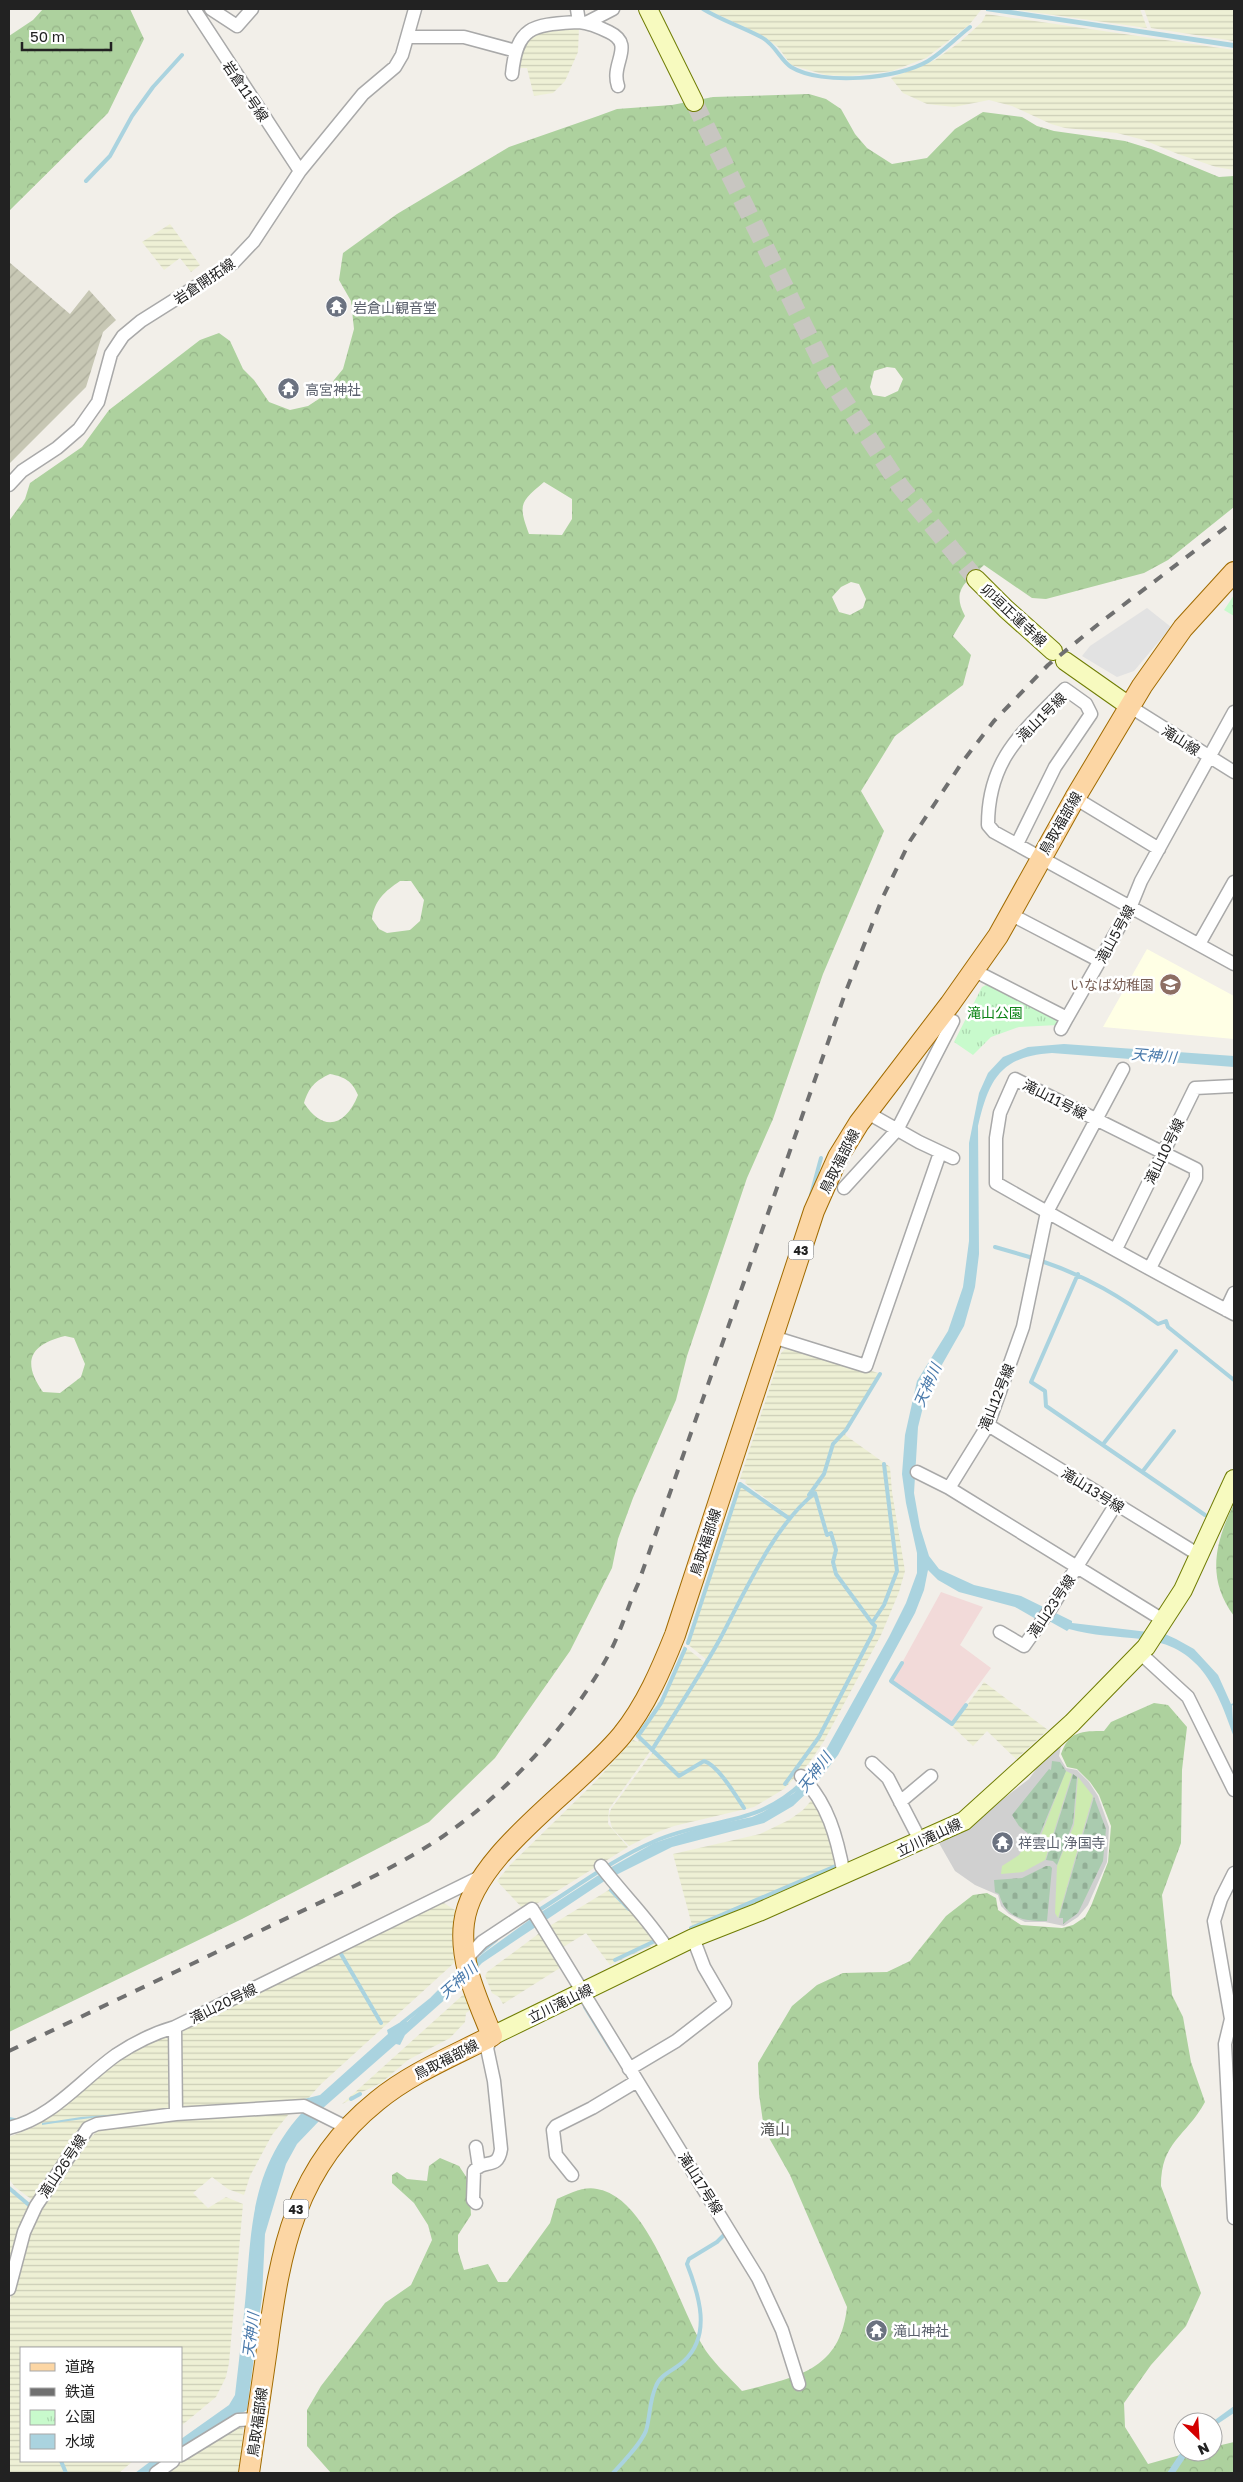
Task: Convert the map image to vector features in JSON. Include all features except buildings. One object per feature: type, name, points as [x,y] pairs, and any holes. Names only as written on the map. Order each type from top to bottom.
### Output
[{"type":"main road","name":"鳥取福部線","points":[[249,2473],[276,2281],[292,2219],[306,2185],[326,2155],[348,2128],[378,2100],[407,2080],[492,2036],[471,1982],[466,1961],[464,1922],[471,1897],[482,1876],[508,1846],[608,1750],[632,1720],[650,1692],[675,1635],[821,1193],[845,1145],[866,1112],[975,971],[1010,914],[1040,858],[1129,706],[1183,628],[1234,572]]},
{"type":"street","name":"岩倉11号線","points":[[194,9],[300,171]]},
{"type":"street","points":[[211,9],[237,26],[252,9]]},
{"type":"street","name":"岩倉開拓線","points":[[9,485],[22,471],[57,448],[79,429],[98,402],[111,354],[123,336],[141,321],[233,264],[271,217],[300,171],[363,94],[395,67],[402,55],[415,9]]},
{"type":"street","points":[[512,74],[520,38],[531,29],[613,9]]},
{"type":"street","points":[[648,9],[694,102]]},
{"type":"street","points":[[581,18],[619,37],[622,51],[616,71],[618,86]]},
{"type":"street","points":[[408,36],[464,37],[516,51]]},
{"type":"street","name":"卯垣正蓮寺線","points":[[976,579],[1006,610],[1059,656],[1129,706]]},
{"type":"street","points":[[1065,689],[1081,673]]},
{"type":"street","name":"滝山1号線","points":[[1017,844],[1056,767],[1091,714],[1086,704],[1065,689],[1010,748],[995,776],[990,794],[988,826],[994,832],[1040,858],[1234,964]]},
{"type":"street","name":"滝山線","points":[[1129,706],[1234,772]]},
{"type":"street","name":"滝山5号線","points":[[975,971],[1064,1024],[1130,908],[1141,881],[1234,712]]},
{"type":"street","points":[[1075,798],[1159,849]]},
{"type":"street","points":[[1199,944],[1234,882]]},
{"type":"street","points":[[1010,914],[1100,960]]},
{"type":"street","points":[[844,1188],[897,1130],[953,1021]]},
{"type":"street","name":"滝山12号線","points":[[949,1488],[988,1425],[1023,1326],[1047,1212],[1094,1120],[1123,1069]]},
{"type":"street","name":"滝山11号線","points":[[1150,1268],[1196,1178],[1196,1169],[1094,1120],[1013,1078],[1000,1113],[996,1138],[996,1183],[1047,1212],[1230,1312]]},
{"type":"street","name":"滝山10号線","points":[[1116,1249],[1195,1088],[1234,1086]]},
{"type":"street","points":[[866,1112],[940,1153],[953,1158]]},
{"type":"street","points":[[773,1337],[866,1366],[940,1153]]},
{"type":"street","points":[[1230,1312],[1234,1293]]},
{"type":"street","name":"滝山13号線","points":[[988,1425],[1199,1555]]},
{"type":"street","points":[[917,1472],[949,1488],[1161,1624]]},
{"type":"street","name":"立川滝山線","points":[[492,2036],[694,1938],[760,1912],[921,1842],[964,1821],[1001,1790],[1143,1650],[1183,1590],[1234,1479]]},
{"type":"street","points":[[1076,1568],[1116,1504]]},
{"type":"street","name":"滝山23号線","points":[[1000,1632],[1024,1646],[1076,1568]]},
{"type":"street","points":[[1143,1650],[1188,1697],[1234,1790]]},
{"type":"street","points":[[872,1763],[888,1778],[921,1842]]},
{"type":"street","points":[[900,1802],[931,1776]]},
{"type":"street","points":[[802,1777],[814,1789],[833,1828],[844,1875]]},
{"type":"street","points":[[601,1866],[620,1891],[654,1927],[668,1950]]},
{"type":"street","points":[[1234,1873],[1221,1899],[1214,1921],[1231,2019],[1225,2044],[1234,2218]]},
{"type":"street","name":"滝山20号線","points":[[176,2114],[175,2027],[482,1876]]},
{"type":"street","name":"滝山17号線","points":[[466,1961],[482,1942],[532,1909],[758,2278],[782,2330],[799,2384]]},
{"type":"street","points":[[629,2070],[676,2041],[724,2004],[704,1967],[694,1938]]},
{"type":"street","points":[[9,2128],[42,2114],[117,2055],[154,2033],[175,2027]]},
{"type":"street","points":[[476,2203],[473,2200],[474,2172],[479,2167],[496,2162],[500,2158],[501,2149],[494,2081],[487,2048],[492,2036]]},
{"type":"street","points":[[572,2175],[556,2155],[553,2130],[556,2126],[592,2108],[637,2081]]},
{"type":"street","points":[[176,2114],[306,2106],[348,2128]]},
{"type":"street","name":"滝山26号線","points":[[9,2289],[24,2232],[36,2206],[88,2128],[97,2124],[176,2114]]},
{"type":"street","points":[[476,2147],[479,2167]]},
{"type":"street","points":[[182,2454],[238,2420],[257,2419]]},
{"type":"street","points":[[156,2473],[172,2462]]},
{"type":"shaded area","points":[[706,9],[981,10],[969,25],[926,58],[892,71],[849,76],[826,75],[791,65],[778,47],[763,36]]},
{"type":"shaded area","points":[[1010,9],[1140,9],[1147,28]]},
{"type":"shaded area","points":[[1144,9],[1234,9],[1234,41],[1151,28]]},
{"type":"shaded area","points":[[986,14],[1234,50],[1234,170],[1216,167],[1144,140],[1117,133],[1065,128],[1051,124],[1012,106],[989,100],[954,107],[927,104],[903,93],[891,78],[935,60],[960,42],[982,22]]},
{"type":"shaded area","points":[[579,27],[578,52],[565,81],[553,93],[534,96],[527,68],[517,68],[523,42],[537,31]]},
{"type":"shaded area","points":[[170,224],[200,265],[191,272],[180,258],[164,270],[142,242]]},
{"type":"shaded area","points":[[9,262],[70,314],[89,290],[116,320],[103,332],[86,387],[9,464]]},
{"type":"shaded area","points":[[1147,608],[1171,627],[1134,671],[1117,677],[1082,656],[1090,646]]},
{"type":"shaded area","name":"いなば幼稚園","points":[[1147,949],[1234,996],[1234,1039],[1103,1027]]},
{"type":"shaded area","points":[[790,1344],[881,1374],[845,1435],[890,1467],[892,1492],[905,1571],[899,1592],[881,1635],[824,1741],[809,1763],[784,1789],[754,1807],[674,1826],[629,1846],[612,1828],[609,1816],[611,1809],[653,1752],[651,1750],[609,1809],[608,1824],[628,1847],[525,1911],[497,1881],[510,1865],[594,1783],[633,1740],[639,1741],[635,1737],[664,1694],[684,1646],[704,1662],[706,1659],[686,1643],[739,1482],[788,1515],[745,1483],[746,1480],[740,1479],[781,1353]]},
{"type":"shaded area","points":[[941,1592],[983,1607],[960,1645],[991,1668],[951,1722],[892,1681]]},
{"type":"shaded area","points":[[984,1682],[1048,1730],[1016,1759],[987,1731],[973,1746],[952,1726]]},
{"type":"shaded area","points":[[1062,1741],[1059,1756],[1066,1768],[1077,1770],[1089,1782],[1098,1796],[1109,1827],[1107,1862],[1088,1905],[1078,1917],[1064,1926],[1045,1922],[1025,1922],[1009,1914],[1001,1906],[998,1895],[975,1885],[955,1871],[939,1843],[968,1826],[1029,1779],[1047,1754]]},
{"type":"shaded area","points":[[816,1795],[840,1866],[693,1929],[673,1854],[760,1834],[789,1820],[803,1810]]},
{"type":"shaded area","points":[[612,1888],[660,1942],[610,1965],[586,1933],[560,1949],[548,1927]]},
{"type":"shaded area","points":[[439,1900],[455,1910],[452,1938],[454,1963],[321,2084],[304,2103],[182,2112],[181,2039],[182,2032],[190,2025]]},
{"type":"shaded area","points":[[541,1932],[563,1966],[503,2004],[499,1997],[492,1993],[485,1976],[487,1972]]},
{"type":"shaded area","points":[[465,1993],[470,2006],[469,2011],[466,2013],[465,2022],[450,2038],[408,2060],[381,2083],[342,2104]]},
{"type":"shaded area","points":[[159,2038],[168,2038],[173,2042],[172,2105],[166,2112],[87,2121],[35,2202],[15,2187],[9,2179],[9,2137],[34,2127],[108,2065]]},
{"type":"shaded area","points":[[292,2110],[272,2135],[250,2176],[244,2195],[228,2189],[212,2177],[193,2193],[208,2208],[226,2197],[243,2204],[229,2363],[226,2377],[216,2397],[182,2425],[182,2347],[20,2347],[20,2462],[132,2462],[119,2473],[9,2473],[9,2305],[25,2242],[40,2210],[83,2146],[96,2132],[112,2125]]},
{"type":"shaded area","points":[[9,2185],[33,2206],[9,2271]]},
{"type":"shaded area","points":[[241,2424],[243,2429],[240,2473],[159,2473],[177,2462],[182,2462],[182,2459]]},
{"type":"green space","points":[[43,9],[130,9],[144,39],[108,113],[9,211],[9,36],[33,20]]},
{"type":"green space","points":[[809,94],[826,99],[841,109],[855,134],[867,148],[892,164],[927,158],[955,129],[983,112],[1022,117],[1037,126],[1054,131],[1125,141],[1151,149],[1219,177],[1234,176],[1234,507],[1168,560],[1144,573],[1046,599],[1032,598],[984,565],[962,587],[960,599],[965,616],[953,636],[971,655],[963,685],[895,736],[861,791],[884,831],[823,974],[773,1119],[747,1178],[687,1356],[676,1400],[633,1498],[618,1539],[612,1568],[570,1651],[495,1758],[429,1822],[242,1919],[9,2032],[9,521],[25,499],[30,483],[82,447],[109,410],[200,340],[219,333],[230,341],[243,369],[254,380],[269,402],[290,410],[308,406],[328,393],[334,380],[343,369],[354,329],[351,301],[339,280],[343,253],[397,214],[509,147],[617,109],[672,105],[713,97]],"holes":[[[887,367],[895,368],[903,379],[898,391],[885,397],[873,395],[870,387],[874,371]],[[544,482],[572,499],[572,519],[562,535],[529,534],[523,516],[523,504],[530,494]],[[851,582],[859,584],[866,599],[863,608],[850,615],[839,612],[832,597],[841,587]],[[400,881],[411,881],[424,900],[420,921],[410,930],[387,933],[379,929],[372,919],[378,902]],[[330,1074],[340,1077],[347,1080],[358,1095],[347,1114],[334,1122],[326,1122],[319,1119],[311,1113],[304,1103],[310,1089],[320,1079]],[[65,1336],[74,1338],[85,1364],[81,1377],[60,1393],[43,1392],[36,1381],[31,1363],[33,1356],[43,1344]]]},
{"type":"green space","points":[[1234,595],[1234,616],[1224,610]]},
{"type":"green space","name":"滝山公園","points":[[988,984],[1061,1020],[1058,1025],[1019,1027],[991,1037],[973,1055],[954,1042],[982,987]]},
{"type":"green space","points":[[1234,1504],[1234,1616],[1225,1602],[1220,1588],[1216,1560],[1222,1532]]},
{"type":"green space","points":[[1154,1703],[1168,1705],[1187,1727],[1182,1770],[1181,1843],[1162,1895],[1172,1995],[1183,2017],[1191,2062],[1205,2102],[1198,2114],[1170,2149],[1162,2171],[1161,2186],[1201,2293],[1186,2326],[1151,2365],[1124,2403],[1125,2427],[1148,2464],[1173,2457],[1173,2462],[1223,2462],[1223,2445],[1234,2442],[1234,2473],[331,2473],[307,2446],[307,2410],[321,2386],[385,2303],[411,2285],[432,2240],[428,2225],[414,2203],[392,2183],[392,2175],[397,2172],[407,2179],[427,2181],[429,2166],[440,2158],[459,2166],[469,2181],[471,2215],[458,2235],[458,2251],[464,2270],[488,2264],[498,2282],[507,2282],[550,2223],[557,2199],[581,2190],[597,2189],[616,2197],[633,2212],[648,2233],[706,2351],[742,2391],[797,2375],[812,2368],[825,2358],[835,2346],[843,2329],[847,2307],[790,2175],[764,2129],[759,2094],[758,2063],[792,2006],[817,1985],[843,1973],[887,1972],[910,1961],[946,1916],[973,1895],[987,1893],[996,1898],[998,1910],[1021,1925],[1062,1928],[1073,1925],[1085,1917],[1108,1862],[1111,1826],[1099,1795],[1090,1782],[1077,1769],[1067,1767],[1061,1754],[1064,1746],[1072,1737],[1083,1732],[1104,1731],[1111,1722]]},
{"type":"green space","points":[[1052,1761],[1060,1762],[1066,1771],[1037,1841],[1019,1826],[1012,1815],[1049,1769],[1051,1770]]},
{"type":"green space","points":[[1066,1771],[1072,1774],[1045,1860],[1023,1872],[1001,1874],[1002,1866],[1019,1855],[1027,1841],[1038,1843]]},
{"type":"green space","points":[[1073,1774],[1077,1777],[1073,1823],[1057,1865],[1053,1861],[1046,1860]]},
{"type":"green space","points":[[1078,1777],[1093,1796],[1058,1918],[1055,1913],[1057,1866],[1074,1825]]},
{"type":"green space","points":[[1094,1797],[1106,1829],[1103,1861],[1078,1913],[1063,1924],[1063,1918],[1059,1918]]},
{"type":"green space","points":[[1046,1866],[1052,1868],[1047,1921],[1024,1919],[1011,1914],[1006,1909],[999,1894],[995,1892],[994,1880],[1022,1878]]},
{"type":"water","points":[[986,9],[1004,9],[1234,43],[1234,48],[986,11]]},
{"type":"water","points":[[1064,1044],[1234,1056],[1234,1067],[1052,1053],[1020,1059],[1000,1073],[993,1083],[982,1109],[978,1126],[979,1254],[975,1287],[964,1326],[927,1391],[918,1427],[914,1493],[920,1527],[929,1556],[939,1569],[974,1585],[1021,1596],[1072,1621],[1072,1623],[1165,1634],[1194,1649],[1218,1675],[1231,1704],[1234,1703],[1232,1706],[1234,1737],[1212,1685],[1192,1660],[1178,1650],[1161,1643],[1141,1639],[1069,1629],[1067,1631],[1049,1621],[1036,1619],[1015,1607],[959,1592],[938,1580],[928,1570],[924,1590],[915,1613],[838,1755],[815,1785],[793,1806],[764,1823],[672,1847],[606,1880],[482,1963],[459,1987],[405,2035],[400,2045],[396,2044],[323,2108],[320,2120],[297,2144],[286,2164],[265,2234],[262,2297],[247,2410],[182,2452],[182,2438],[229,2405],[235,2395],[244,2318],[250,2239],[259,2192],[276,2148],[290,2127],[309,2105],[142,2113],[42,2125],[42,2123],[81,2117],[300,2100],[320,2095],[388,2034],[387,2030],[404,2020],[407,2022],[481,1955],[532,1918],[608,1869],[654,1843],[699,1828],[752,1817],[794,1793],[822,1757],[889,1637],[906,1603],[917,1573],[917,1553],[902,1474],[905,1435],[917,1381],[948,1331],[963,1287],[969,1241],[969,1143],[979,1093],[988,1073],[1003,1057],[1028,1047]]},
{"type":"water","points":[[1234,2406],[1234,2413],[1223,2420],[1223,2414]]},
{"type":"water","points":[[150,2462],[167,2462],[150,2473],[135,2473]]},
{"type":"water","points":[[1174,2462],[1182,2462],[1175,2473],[1167,2473]]},
{"type":"waterway","points":[[703,9],[766,40],[791,67],[821,77],[860,78],[880,76],[915,67],[934,57],[970,27]]},
{"type":"waterway","points":[[86,181],[110,156],[132,116],[153,87],[182,55]]},
{"type":"waterway","points":[[811,1195],[821,1158]]},
{"type":"waterway","points":[[995,1247],[1033,1258]]},
{"type":"waterway","points":[[1044,1262],[1104,1288],[1158,1324],[1166,1321],[1168,1327],[1234,1380]]},
{"type":"waterway","points":[[1078,1274],[1031,1382],[1045,1391],[1046,1406],[1205,1515]]},
{"type":"waterway","points":[[1104,1443],[1176,1351]]},
{"type":"waterway","points":[[809,1495],[824,1474],[833,1444],[846,1430],[880,1374]]},
{"type":"waterway","points":[[1143,1471],[1174,1431]]},
{"type":"waterway","points":[[785,1784],[819,1737],[873,1633],[875,1626],[872,1623],[884,1605],[897,1571],[884,1464]]},
{"type":"waterway","points":[[688,1643],[740,1484],[787,1517]]},
{"type":"waterway","points":[[652,1750],[712,1653],[773,1541],[786,1523],[815,1493],[827,1535],[831,1533],[836,1550],[833,1562],[836,1574],[872,1623]]},
{"type":"waterway","points":[[685,1649],[661,1703],[638,1736],[679,1776],[704,1761],[715,1768],[744,1808]]},
{"type":"waterway","points":[[902,1663],[891,1681],[952,1724],[966,1705]]},
{"type":"waterway","points":[[536,1912],[639,1848],[675,1833],[750,1815],[785,1797],[803,1782]]},
{"type":"waterway","points":[[691,1928],[838,1865],[837,1863]]},
{"type":"waterway","points":[[611,1890],[629,1909]]},
{"type":"waterway","points":[[480,1953],[496,1940]]},
{"type":"waterway","points":[[615,1960],[657,1940]]},
{"type":"waterway","points":[[341,1954],[381,2023]]},
{"type":"waterway","name":"天神川","points":[[402,2023],[432,1999],[462,1969]]},
{"type":"waterway","points":[[585,2007],[612,2051]]},
{"type":"waterway","points":[[351,2099],[360,2094]]},
{"type":"waterway","points":[[9,2119],[19,2121]]},
{"type":"waterway","points":[[9,2188],[29,2205]]},
{"type":"waterway","points":[[613,2473],[633,2451],[645,2432],[652,2396],[658,2382],[664,2375],[684,2361],[693,2351],[698,2339],[701,2314],[696,2289],[687,2264],[689,2259],[717,2242],[726,2233],[724,2231]]},
{"type":"waterway","points":[[61,2462],[66,2473]]},
{"type":"tunnel","points":[[694,102],[829,377],[900,486],[976,579]]},
{"type":"railway","points":[[9,2051],[399,1863],[442,1837],[490,1799],[514,1778],[558,1730],[595,1678],[610,1652],[621,1627],[638,1584],[846,991],[882,899],[910,841],[963,761],[994,721],[1048,665],[1101,622],[1234,521]]},
{"type":"place","name":"岩倉山観音堂","points":[[337,307]]},
{"type":"place","name":"高宮神社","points":[[289,389]]},
{"type":"place","name":"いなば幼稚園","points":[[1170,984]]},
{"type":"place","name":"祥雲山 浄国寺","points":[[1002,1842]]},
{"type":"place","name":"滝山神社","points":[[877,2330]]},
{"type":"district","name":"滝山","points":[[775,2129]]}]
